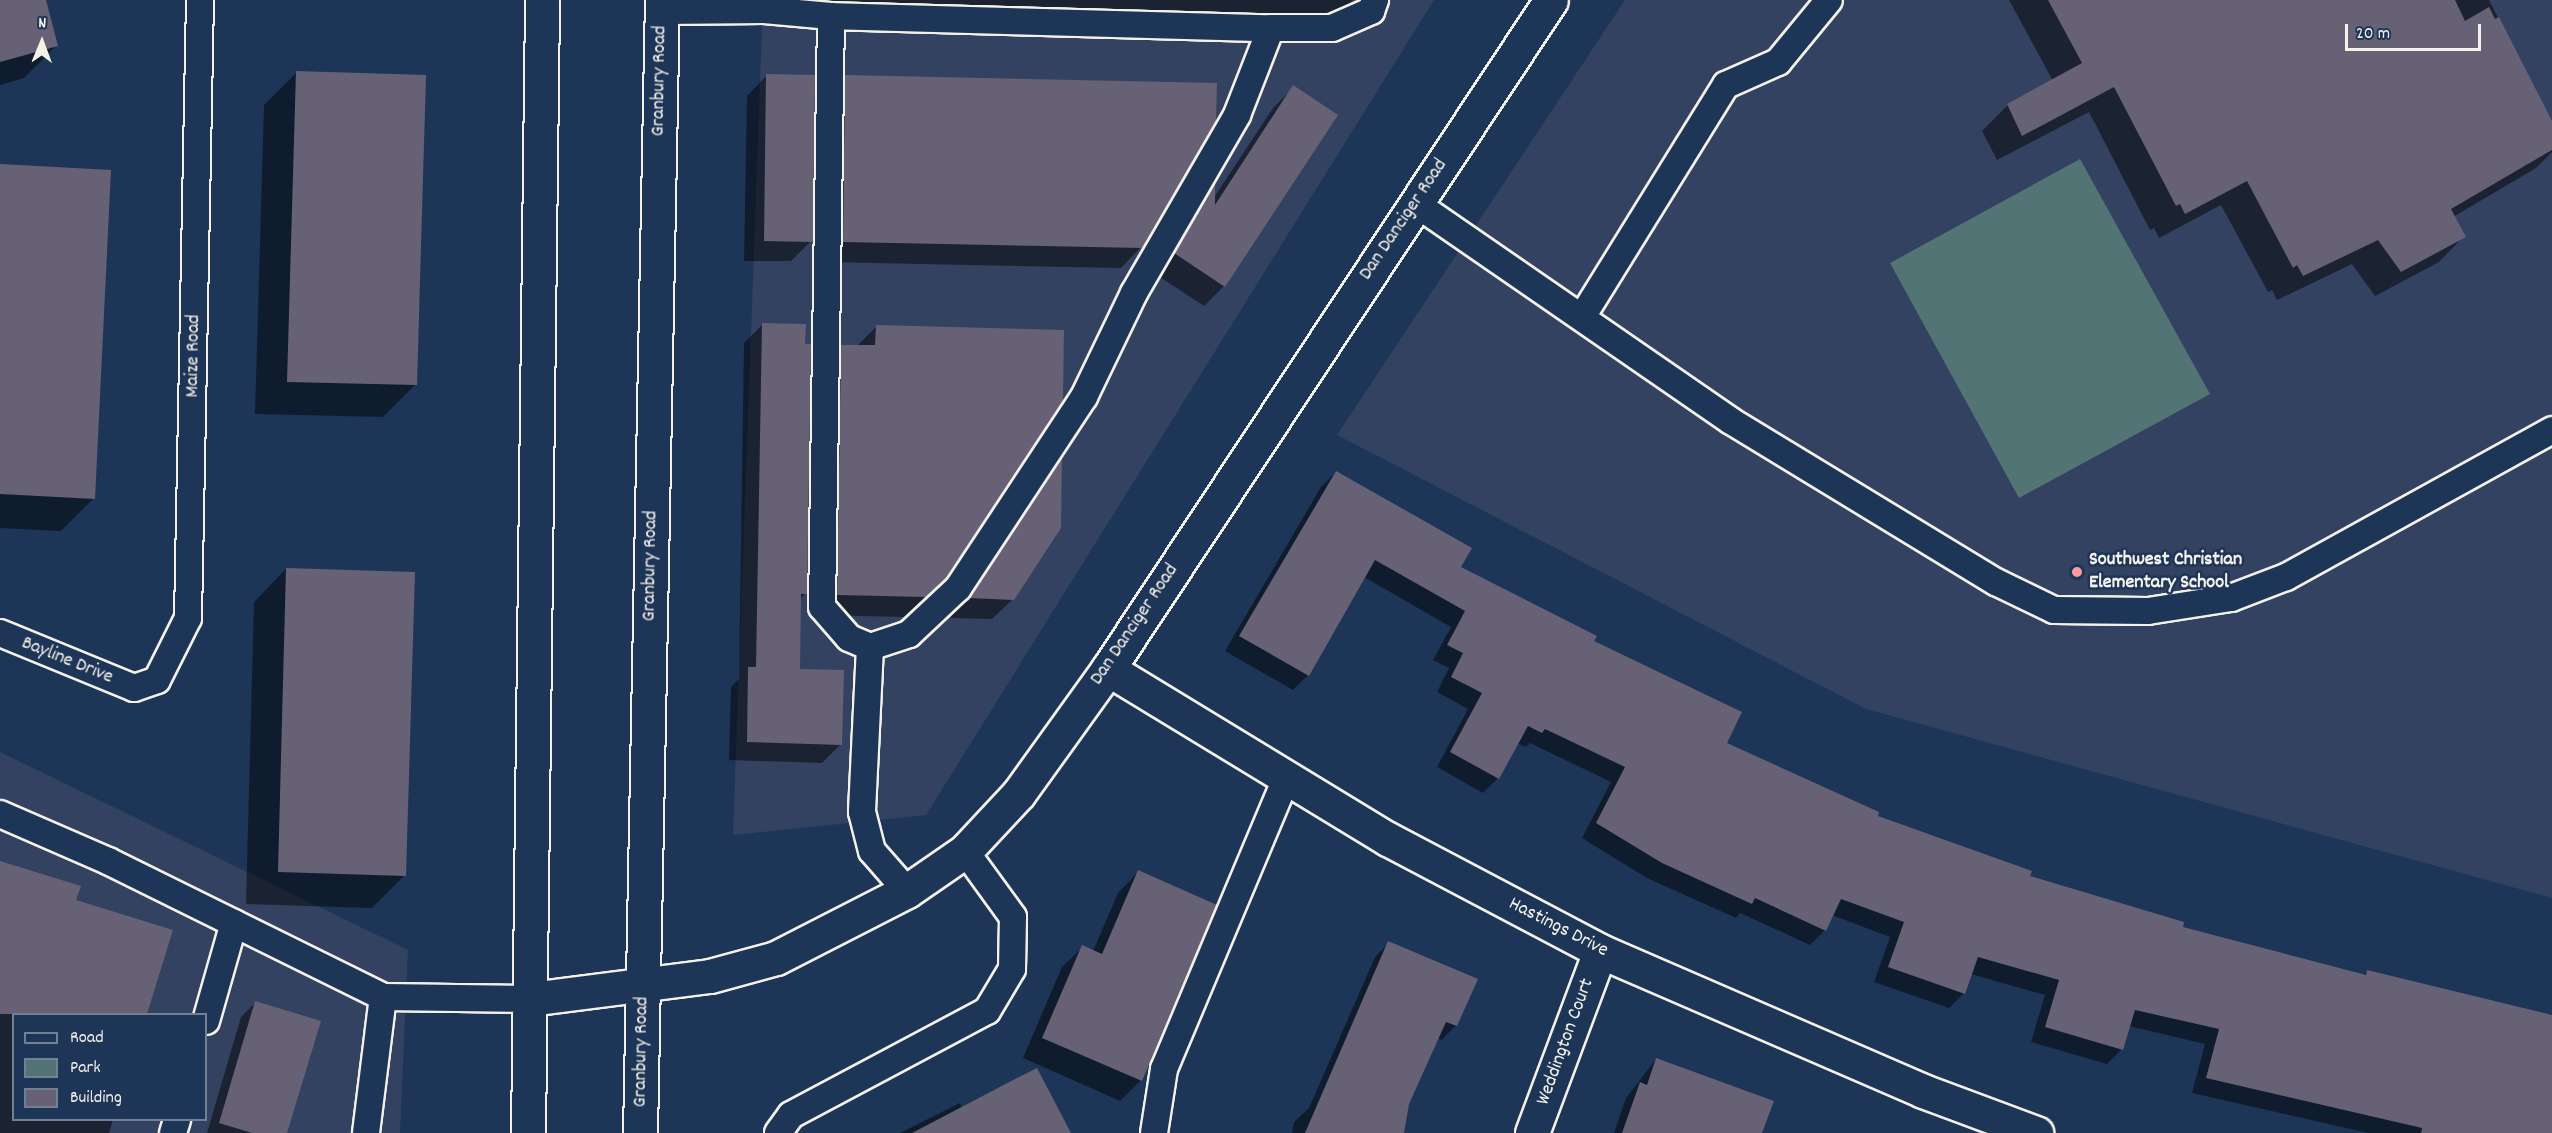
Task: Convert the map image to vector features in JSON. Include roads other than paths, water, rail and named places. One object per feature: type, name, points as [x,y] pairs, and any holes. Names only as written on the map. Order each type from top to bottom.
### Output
[{"type":"street","points":[[528,1133],[542,0]]},
{"type":"street","name":"Dan Danciger Road","points":[[530,999],[643,987],[711,976],[776,958],[907,891],[965,851],[1019,793],[1108,669],[1551,0]]},
{"type":"street","name":"Granbury Road","points":[[640,1133],[662,5]]},
{"type":"street","name":"Hastings Drive","points":[[1108,669],[1286,779],[1388,838],[1600,951],[1923,1091],[2036,1133]]},
{"type":"street","name":"Weddington Court","points":[[1532,1133],[1600,951]]},
{"type":"lane","name":"Maize Road","points":[[134,688],[157,680],[188,618],[200,0]]},
{"type":"lane","points":[[662,5],[793,7],[831,16],[1332,28],[1371,11],[1375,0]]},
{"type":"lane","points":[[1582,317],[1726,85],[1778,62],[1829,0]]},
{"type":"lane","points":[[831,16],[822,607],[849,638],[870,647],[909,634],[958,588],[1084,398],[1134,293],[1237,115],[1271,28]]},
{"type":"lane","points":[[1415,203],[1731,421],[1996,582],[2054,610],[2148,611],[2231,598],[2286,577],[2552,430]]},
{"type":"lane","name":"Bayline Drive","points":[[0,633],[134,688]]},
{"type":"lane","points":[[870,647],[862,812],[872,851],[907,891]]},
{"type":"lane","points":[[1154,1133],[1164,1070],[1286,779]]},
{"type":"lane","points":[[0,814],[234,923],[383,997],[530,999]]},
{"type":"lane","points":[[778,1133],[790,1115],[987,1011],[1012,969],[1013,917],[965,851]]},
{"type":"lane","points":[[207,1018],[234,923]]},
{"type":"lane","points":[[366,1133],[383,997]]},
{"type":"place","name":"Southwest Christian Elementary School","points":[[2077,572]]}]
